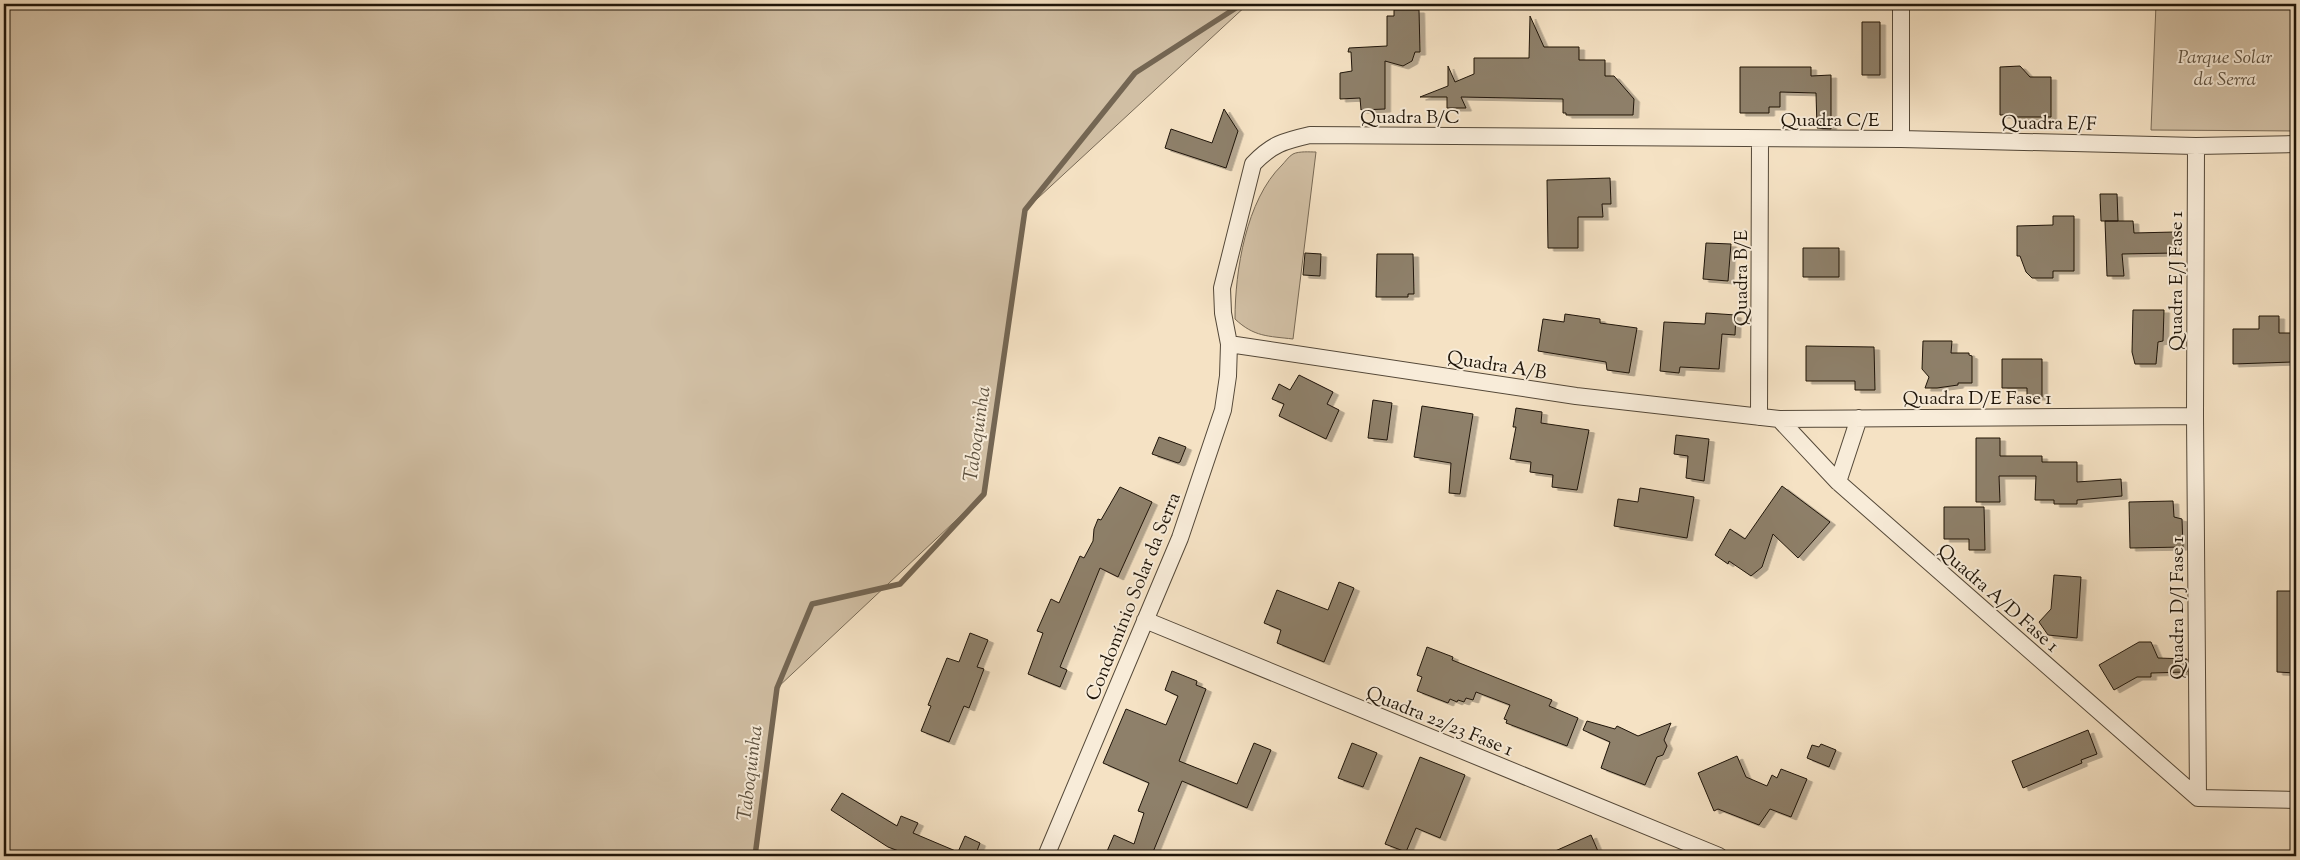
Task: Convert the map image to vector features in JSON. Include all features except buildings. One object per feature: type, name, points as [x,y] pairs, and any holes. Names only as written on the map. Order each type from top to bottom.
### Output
[{"type":"street","points":[[1901,4],[1901,139]]},
{"type":"street","name":"Quadra B/C","points":[[1229,344],[1223,313],[1222,288],[1238,219],[1253,164],[1265,151],[1281,141],[1310,135],[1760,139]]},
{"type":"street","name":"Quadra C/E","points":[[1760,139],[1901,139]]},
{"type":"street","name":"Quadra B/E","points":[[1759,417],[1760,139]]},
{"type":"street","name":"Quadra E/F","points":[[1901,139],[2196,146],[2296,144]]},
{"type":"street","name":"Quadra E/J Fase 1","points":[[2195,416],[2196,146]]},
{"type":"street","name":"Quadra A/B","points":[[1229,344],[1576,396],[1759,417]]},
{"type":"street","name":"Condomínio Solar da Serra","points":[[1046,856],[1180,538],[1223,410],[1228,376],[1229,344]]},
{"type":"street","name":"Quadra D/E Fase 1","points":[[1759,417],[1779,419],[2195,416]]},
{"type":"street","name":"Quadra D/J Fase 1","points":[[2195,416],[2198,798]]},
{"type":"street","points":[[1838,482],[1859,418]]},
{"type":"street","name":"Quadra A/D Fase 1","points":[[1779,419],[1838,482],[2198,798]]},
{"type":"street","name":"Quadra 22/23 Fase 1","points":[[1145,620],[1719,856]]},
{"type":"street","points":[[2198,798],[2296,800]]},
{"type":"green space","points":[[4,4],[1248,4],[1025,210],[984,494],[777,688],[755,856],[4,856]]},
{"type":"green space","name":"Parque Solar da Serra","points":[[2156,4],[2296,4],[2296,131],[2151,130]]},
{"type":"green space","points":[[1301,152],[1316,152],[1293,339],[1262,335],[1242,325],[1235,319],[1240,258],[1251,216],[1259,197],[1287,159],[1293,154]]},
{"type":"waterway","name":"Taboquinha","points":[[755,856],[777,688],[812,604],[900,584],[984,494],[1025,210],[1135,73],[1242,4]]}]
